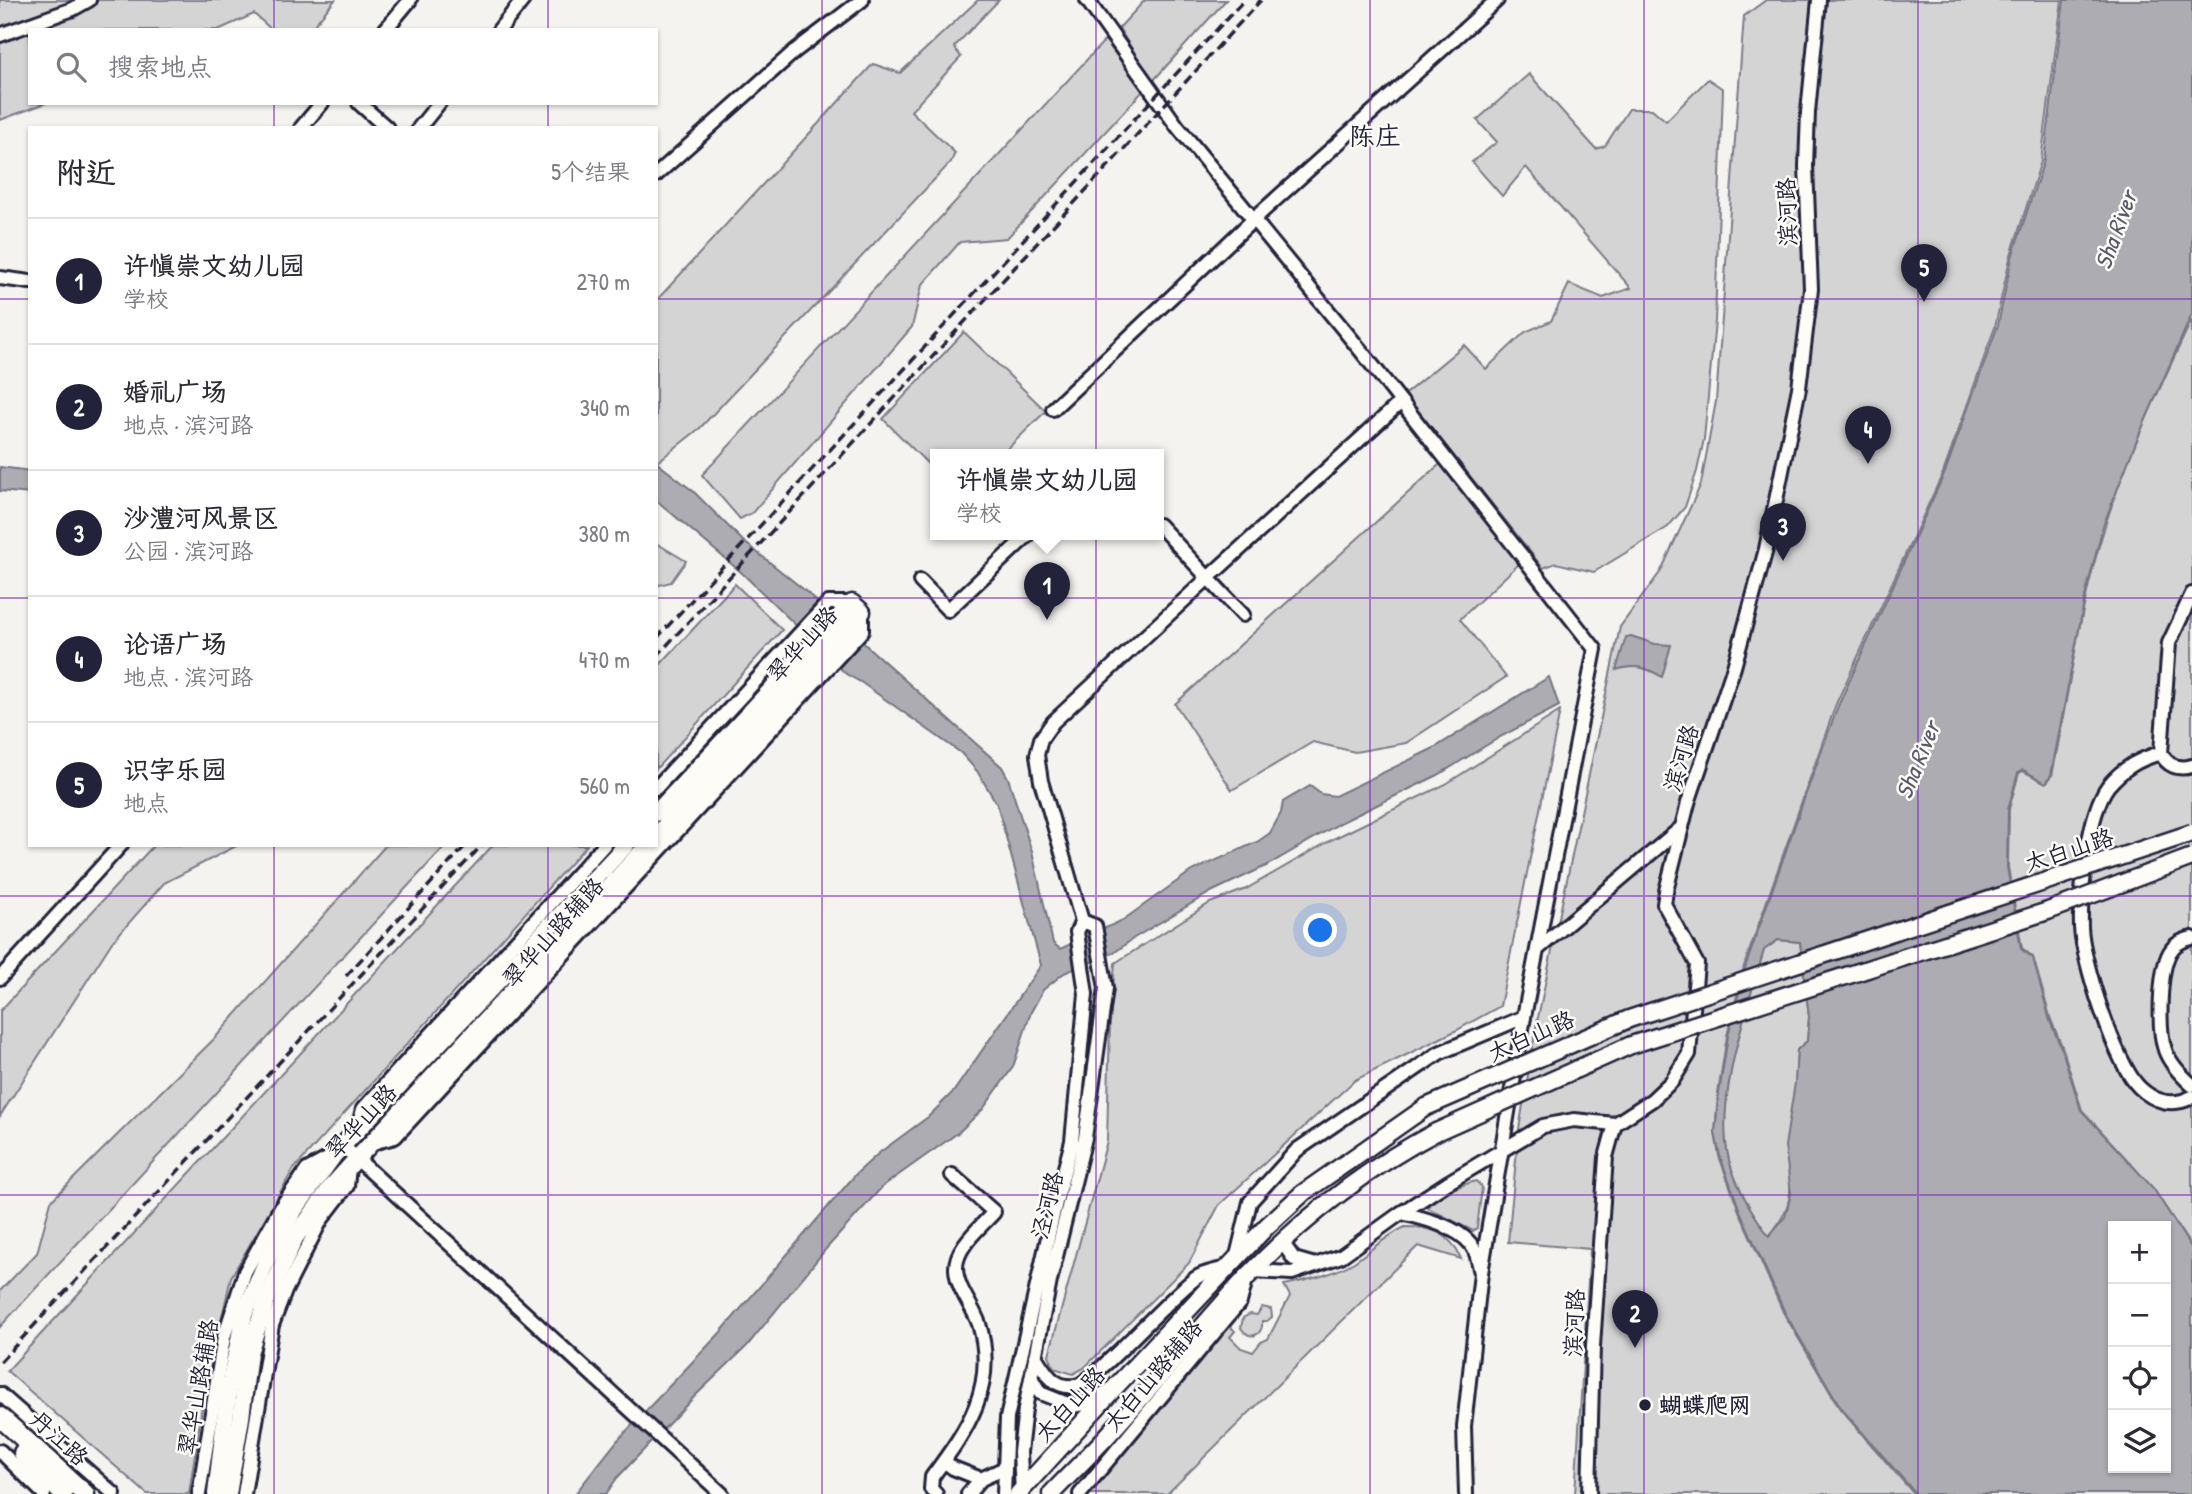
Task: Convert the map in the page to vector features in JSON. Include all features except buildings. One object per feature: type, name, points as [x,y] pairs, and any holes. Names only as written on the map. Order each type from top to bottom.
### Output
[{"type":"highway","name":"丹江路","points":[[0,1417],[85,1494]]},
{"type":"highway","name":"丹江路","points":[[0,1431],[63,1494]]},
{"type":"main road","name":"翠华山路","points":[[658,834],[811,668],[854,616]]},
{"type":"main road","name":"翠华山路","points":[[658,811],[811,668]]},
{"type":"main road","name":"太白山路","points":[[1020,1493],[1232,1262],[1303,1193],[1426,1107],[1629,1018],[2192,833]]},
{"type":"main road","name":"翠华山路","points":[[216,1494],[228,1394],[244,1315],[266,1262],[295,1209],[339,1150],[624,847]]},
{"type":"main road","name":"翠华山路","points":[[228,1494],[249,1353],[267,1301],[295,1238],[331,1187],[646,847]]},
{"type":"main road","name":"太白山路","points":[[1051,1494],[1282,1242],[1340,1193],[1412,1145],[1631,1045],[2048,911],[2192,857]]},
{"type":"street","points":[[0,35],[73,9],[89,0]]},
{"type":"street","points":[[387,28],[410,0]]},
{"type":"street","points":[[501,28],[523,0]]},
{"type":"street","points":[[658,173],[795,51],[862,0]]},
{"type":"street","points":[[1087,0],[1177,126],[1255,218],[1595,649],[1524,1017],[1481,1273],[1464,1426],[1466,1494]]},
{"type":"street","points":[[1053,409],[1255,218],[1497,0]]},
{"type":"street","name":"滨河路","points":[[1589,1494],[1593,1346],[1606,1157],[1615,1124],[1652,1100],[1672,1081],[1689,1054],[1697,964],[1664,904],[1682,827],[1718,709],[1734,667],[1766,549],[1799,388],[1811,289],[1806,166],[1808,112],[1819,0]]},
{"type":"street","points":[[303,126],[320,105]]},
{"type":"street","points":[[361,105],[385,126]]},
{"type":"street","points":[[421,126],[437,105]]},
{"type":"street","points":[[0,278],[28,282]]},
{"type":"street","name":"泾河路","points":[[1005,1488],[1007,1418],[1052,1215],[1072,1141],[1086,994],[1079,927],[1041,781],[1037,755],[1041,739],[1053,722],[1401,402]]},
{"type":"street","points":[[1164,530],[1243,615]]},
{"type":"street","points":[[920,581],[948,610],[1023,540]]},
{"type":"street","points":[[2192,594],[2169,643],[2161,753],[2170,765],[2184,768],[2192,766]]},
{"type":"street","points":[[658,786],[828,603],[854,616]]},
{"type":"street","name":"翠华山路辅路","points":[[372,1143],[395,1137],[631,879],[854,616]]},
{"type":"street","points":[[2161,753],[2133,762],[2107,787],[2095,815],[2087,846],[2081,929],[2096,996],[2119,1055],[2138,1087],[2163,1103],[2183,1102],[2192,1097]]},
{"type":"street","points":[[1539,948],[1682,827]]},
{"type":"street","points":[[0,978],[119,847]]},
{"type":"street","name":"翠华山路辅路","points":[[358,1130],[363,1109],[602,847]]},
{"type":"street","name":"泾河路","points":[[1020,1493],[1020,1452],[1025,1409],[1050,1281],[1086,1138],[1106,988],[1095,926],[1079,927]]},
{"type":"street","points":[[2192,937],[2179,941],[2169,953],[2163,978],[2162,1038],[2167,1054],[2181,1075],[2192,1085]]},
{"type":"street","points":[[1232,1262],[1250,1202],[1297,1150],[1379,1092],[1439,1054],[1524,1017]]},
{"type":"street","points":[[1250,1274],[1292,1273],[1341,1256],[1447,1183],[1500,1151],[1543,1132],[1574,1120],[1615,1124]]},
{"type":"street","points":[[339,1150],[722,1494]]},
{"type":"street","name":"翠华山路辅路","points":[[200,1494],[224,1338],[245,1272],[281,1207],[307,1170],[339,1150]]},
{"type":"street","points":[[244,1494],[272,1325],[285,1292],[321,1220],[347,1186],[353,1163]]},
{"type":"street","points":[[936,1494],[932,1489],[932,1477],[973,1415],[984,1385],[985,1351],[979,1322],[961,1288],[956,1269],[961,1250],[994,1212],[952,1175]]},
{"type":"street","points":[[1402,1213],[1430,1219],[1464,1237],[1475,1250],[1481,1273]]},
{"type":"street","points":[[1282,1242],[1294,1259],[1315,1266]]},
{"type":"street","name":"太白山路辅路","points":[[1035,1356],[1048,1377],[1065,1386],[1078,1386],[1089,1380],[1197,1276],[1232,1262]]},
{"type":"street","name":"太白山路辅路","points":[[1080,1494],[1240,1302],[1250,1274]]},
{"type":"street","points":[[1032,1379],[1040,1393],[1073,1406],[1090,1403],[1119,1383]]},
{"type":"street","points":[[0,1394],[114,1494]]},
{"type":"street","points":[[0,1451],[44,1494]]},
{"type":"street","points":[[944,1461],[953,1468],[981,1479]]},
{"type":"street","points":[[968,1494],[981,1479],[1005,1468]]},
{"type":"street","points":[[993,1494],[1005,1488]]},
{"type":"shaded area","points":[[0,0],[335,0],[312,28],[270,28],[254,14],[222,28],[28,28],[28,105],[41,105],[0,120]]},
{"type":"shaded area","points":[[978,0],[999,0],[954,47],[961,57],[911,111],[955,153],[951,162],[700,428],[658,461],[658,299],[873,64],[900,73]]},
{"type":"shaded area","points":[[1145,0],[1226,0],[1152,82],[1119,28]]},
{"type":"shaded area","points":[[1766,0],[2062,0],[2041,161],[2010,258],[1995,327],[1943,473],[1836,704],[1744,966],[1727,1036],[1718,1093],[1715,1133],[1719,1156],[1739,1211],[1783,1312],[1840,1409],[1914,1494],[1575,1494],[1590,1249],[1508,1242],[1519,1129],[1536,1027],[1620,627],[1661,571],[1701,484],[1716,401],[1744,16]]},
{"type":"shaded area","points":[[1105,40],[1143,91],[1007,238],[960,242],[922,285],[912,327],[752,513],[740,519],[702,475]]},
{"type":"shaded area","points":[[1529,74],[1596,149],[1605,146],[1629,109],[1652,109],[1666,121],[1708,79],[1723,89],[1715,321],[1704,439],[1697,471],[1685,507],[1668,527],[1594,572],[1556,563],[1543,568],[1405,394],[1464,345],[1486,369],[1525,332],[1551,321],[1569,284],[1603,298],[1631,288],[1526,167],[1502,196],[1472,162],[1497,142],[1477,120]]},
{"type":"shaded area","points":[[2192,319],[2192,1248],[2153,1188],[2082,1110],[2033,957],[2022,948],[2008,867],[2009,809],[2019,773],[2023,771],[2046,783],[2052,776],[2081,619],[2105,526],[2134,447]]},
{"type":"shaded area","points":[[964,332],[1046,411],[1007,449],[930,449],[930,466],[883,419]]},
{"type":"shaded area","points":[[1440,464],[1519,564],[1460,619],[1506,677],[1406,743],[1355,752],[1313,742],[1232,790],[1175,704]]},
{"type":"shaded area","points":[[658,544],[686,561],[671,582],[658,585]]},
{"type":"shaded area","points":[[735,584],[782,630],[658,767],[658,667]]},
{"type":"shaded area","points":[[1560,711],[1500,1006],[1355,1080],[1219,1205],[1189,1263],[1084,1368],[1073,1374],[1054,1368],[1049,1355],[1107,1141],[1110,1022],[1115,963],[1210,903],[1246,889],[1333,839],[1446,784]]},
{"type":"shaded area","points":[[152,847],[234,847],[164,883],[112,942],[0,1116],[0,1011]]},
{"type":"shaded area","points":[[384,847],[444,847],[0,1327],[0,1291],[37,1253],[51,1201],[214,1039]]},
{"type":"shaded area","points":[[491,847],[585,847],[293,1170],[231,1277],[203,1401],[189,1494],[147,1494],[7,1371]]},
{"type":"shaded area","points":[[1778,940],[1800,942],[1809,1017],[1807,1041],[1797,1050],[1790,1196],[1782,1217],[1769,1237],[1746,1201],[1732,1171],[1725,1137],[1725,1111],[1734,1055],[1764,950]]},
{"type":"shaded area","points":[[1476,1181],[1482,1187],[1477,1228],[1473,1231],[1428,1208],[1430,1202],[1441,1195]]},
{"type":"shaded area","points":[[1405,1227],[1424,1228],[1446,1237],[1461,1259],[1418,1246],[1167,1494],[1084,1494],[1226,1323],[1235,1331],[1230,1337],[1241,1348],[1253,1352],[1261,1342],[1268,1339],[1290,1296],[1284,1285],[1346,1267]]},
{"type":"shaded area","points":[[1262,1307],[1271,1309],[1272,1317],[1262,1321],[1258,1333],[1248,1335],[1241,1328],[1243,1318],[1250,1314],[1257,1315]]},
{"type":"water","name":"Sha River","points":[[2064,0],[2192,0],[2192,314],[2103,526],[2085,597],[2051,775],[2046,783],[2023,770],[2018,773],[2008,809],[2007,867],[2021,949],[2033,958],[2050,1021],[2081,1110],[2153,1188],[2192,1249],[2192,1494],[1916,1494],[1841,1408],[1785,1313],[1740,1211],[1720,1156],[1715,1133],[1728,1036],[1746,965],[1838,706],[1945,472],[1998,325],[2012,257],[2044,160]],"holes":[[[1778,940],[1800,942],[1809,1017],[1807,1041],[1797,1050],[1795,1083],[1785,1146],[1791,1194],[1785,1217],[1769,1236],[1746,1200],[1732,1171],[1726,1136],[1726,1110],[1734,1055],[1764,950]]]},
{"type":"water","points":[[658,464],[693,491],[743,541],[803,589],[1002,767],[1032,852],[1053,943],[1060,949],[1123,920],[1190,872],[1257,842],[1270,833],[1281,813],[1283,802],[1310,786],[1321,794],[1335,796],[1434,748],[1549,677],[1559,706],[1500,737],[1438,775],[1342,822],[1266,866],[1211,892],[1115,952],[1064,973],[1043,990],[1031,1012],[1013,1067],[983,1109],[959,1132],[883,1186],[825,1250],[747,1346],[694,1397],[617,1478],[606,1494],[575,1494],[617,1441],[720,1333],[856,1174],[879,1153],[928,1117],[954,1091],[1041,965],[997,804],[977,771],[961,753],[846,674],[742,573],[658,502]]},
{"type":"water","points":[[0,467],[28,471],[28,494],[0,491]]},
{"type":"water","points":[[1631,636],[1655,644],[1671,645],[1662,677],[1640,667],[1616,670],[1626,637]]},
{"type":"railway","points":[[658,637],[1244,0]]},
{"type":"railway","points":[[658,655],[1261,0]]},
{"type":"railway","points":[[346,976],[464,847]]},
{"type":"railway","points":[[0,1362],[480,847]]},
{"type":"place","name":"识字乐园","points":[[1924,302]]},
{"type":"place","name":"论语广场","points":[[1868,464]]},
{"type":"place","name":"沙澧河风景区","points":[[1783,561]]},
{"type":"place","name":"许慎崇文幼儿园","points":[[1047,620]]},
{"type":"place","name":"婚礼广场","points":[[1635,1348]]},
{"type":"place","name":"蝴蝶爬网","points":[[1645,1405]]},
{"type":"district","name":"陈庄","points":[[1375,136]]}]
